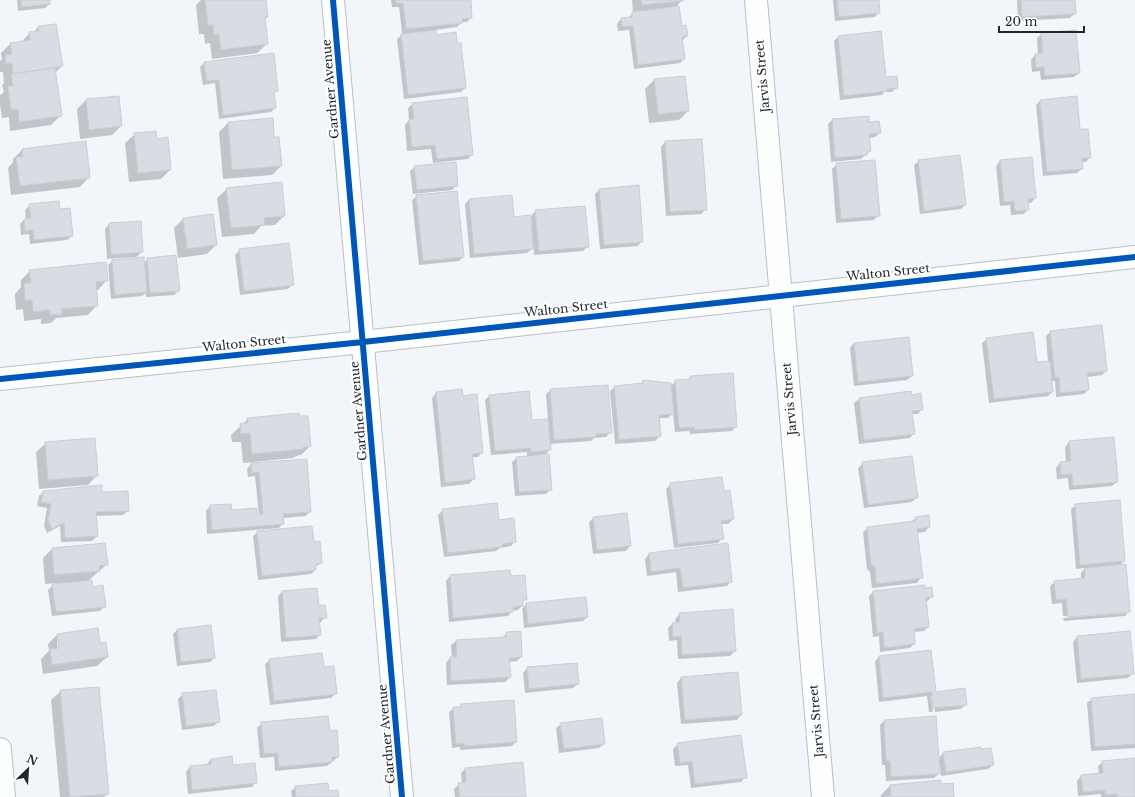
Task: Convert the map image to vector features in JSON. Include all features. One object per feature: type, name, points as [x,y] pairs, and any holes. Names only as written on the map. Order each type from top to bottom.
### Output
[{"type":"street","name":"Gardner Avenue","points":[[334,0],[402,797]]},
{"type":"street","name":"Jarvis Street","points":[[756,0],[823,797]]},
{"type":"street","name":"Walton Street","points":[[0,379],[363,342],[1135,257]]},
{"type":"street","points":[[0,749],[4,797]]},
{"type":"building","points":[[21,0],[50,0],[50,4],[22,7]]},
{"type":"building","points":[[205,0],[266,0],[268,17],[265,17],[268,44],[221,50],[219,34],[214,35],[213,25],[208,25]]},
{"type":"building","points":[[396,0],[471,0],[472,18],[462,19],[463,23],[406,29],[403,3],[396,3]]},
{"type":"building","points":[[641,0],[683,0],[683,1],[642,5]]},
{"type":"building","points":[[837,0],[879,0],[880,13],[839,17]]},
{"type":"building","points":[[1021,0],[1075,0],[1076,14],[1022,17]]},
{"type":"building","points":[[679,6],[682,26],[686,25],[688,36],[682,37],[685,59],[638,65],[633,26],[622,27],[621,18],[632,17],[632,12]]},
{"type":"building","points":[[56,24],[63,66],[13,74],[12,63],[6,64],[5,55],[12,54],[10,43],[30,40],[29,32],[39,31],[38,26]]},
{"type":"building","points":[[436,30],[437,35],[456,32],[457,43],[461,43],[466,88],[408,95],[401,34]]},
{"type":"building","points":[[1076,30],[1080,73],[1045,76],[1044,67],[1036,68],[1035,54],[1043,53],[1041,33]]},
{"type":"building","points":[[881,31],[886,77],[897,76],[898,88],[887,89],[887,91],[844,96],[838,36]]},
{"type":"building","points":[[274,53],[278,91],[274,92],[276,108],[223,115],[219,80],[207,81],[204,62]]},
{"type":"building","points":[[55,68],[62,116],[19,122],[18,109],[11,110],[8,86],[13,86],[11,74]]},
{"type":"building","points":[[685,76],[689,111],[658,114],[654,79]]},
{"type":"building","points":[[119,96],[122,126],[89,130],[86,99]]},
{"type":"building","points":[[1077,96],[1080,129],[1088,129],[1091,158],[1082,158],[1083,169],[1047,172],[1040,100]]},
{"type":"building","points":[[467,97],[473,155],[437,159],[435,145],[412,147],[409,120],[414,119],[412,103]]},
{"type":"building","points":[[869,116],[869,122],[879,121],[881,133],[869,134],[871,151],[867,152],[867,155],[835,158],[832,119]]},
{"type":"building","points":[[273,118],[274,137],[279,137],[282,166],[232,170],[228,122]]},
{"type":"building","points":[[156,131],[157,139],[168,137],[171,170],[138,173],[134,133]]},
{"type":"building","points":[[702,139],[707,210],[670,212],[665,141]]},
{"type":"building","points":[[86,141],[90,178],[20,186],[16,157],[23,157],[22,149]]},
{"type":"building","points":[[960,155],[966,205],[924,211],[918,160]]},
{"type":"building","points":[[1032,157],[1036,198],[1028,199],[1029,210],[1015,211],[1014,201],[1004,202],[1000,160]]},
{"type":"building","points":[[875,160],[880,216],[841,219],[836,163]]},
{"type":"building","points":[[456,162],[458,186],[417,190],[414,166]]},
{"type":"building","points":[[282,182],[285,216],[264,218],[265,225],[231,228],[226,188]]},
{"type":"building","points":[[639,185],[643,242],[604,245],[599,189]]},
{"type":"building","points":[[457,191],[464,257],[423,261],[416,195]]},
{"type":"building","points":[[512,195],[514,217],[530,215],[533,249],[474,254],[469,199]]},
{"type":"building","points":[[59,201],[60,209],[70,208],[73,236],[34,240],[33,230],[25,231],[24,219],[31,218],[29,204]]},
{"type":"building","points":[[585,206],[589,247],[539,251],[535,210]]},
{"type":"building","points":[[213,214],[217,245],[187,249],[183,218]]},
{"type":"building","points":[[141,221],[143,252],[111,255],[109,223]]},
{"type":"building","points":[[289,243],[294,285],[244,291],[239,249]]},
{"type":"building","points":[[176,255],[180,291],[150,293],[147,258]]},
{"type":"building","points":[[144,257],[147,292],[115,295],[112,260]]},
{"type":"building","points":[[106,262],[108,281],[96,282],[98,306],[61,309],[62,314],[50,315],[50,310],[33,312],[32,300],[25,301],[24,284],[31,283],[29,270]]},
{"type":"building","points":[[1102,325],[1107,371],[1087,373],[1089,390],[1060,393],[1059,377],[1055,377],[1050,331]]},
{"type":"building","points":[[1033,332],[1037,362],[1050,361],[1053,392],[994,399],[986,338]]},
{"type":"building","points":[[909,337],[913,376],[858,382],[854,343]]},
{"type":"building","points":[[733,373],[737,427],[695,430],[694,427],[679,428],[675,380],[690,379],[690,376]]},
{"type":"building","points":[[643,380],[671,383],[674,414],[659,415],[661,436],[619,440],[614,386],[643,383]]},
{"type":"building","points":[[608,385],[612,433],[596,434],[596,437],[554,440],[550,389]]},
{"type":"building","points":[[462,389],[463,396],[477,394],[483,453],[472,454],[475,479],[445,483],[436,392]]},
{"type":"building","points":[[529,391],[532,420],[548,419],[551,450],[531,452],[531,448],[495,451],[489,395]]},
{"type":"building","points":[[911,391],[912,395],[921,393],[923,410],[912,411],[915,434],[864,440],[859,398]]},
{"type":"building","points":[[299,413],[300,416],[308,416],[311,446],[303,447],[303,449],[252,454],[250,433],[241,434],[240,424],[248,423],[247,418]]},
{"type":"building","points":[[1114,437],[1118,482],[1073,486],[1072,474],[1061,475],[1060,462],[1071,461],[1069,441]]},
{"type":"building","points":[[95,438],[98,476],[48,480],[45,442]]},
{"type":"building","points":[[549,454],[552,490],[519,492],[516,457]]},
{"type":"building","points":[[912,456],[918,498],[868,505],[862,462]]},
{"type":"building","points":[[307,459],[311,512],[283,514],[284,524],[212,530],[210,505],[231,504],[232,510],[257,508],[257,514],[263,514],[259,472],[252,473],[251,463]]},
{"type":"building","points":[[722,477],[724,491],[730,490],[734,519],[721,521],[724,539],[678,544],[670,483]]},
{"type":"building","points":[[102,485],[102,492],[128,491],[129,511],[96,512],[98,536],[65,538],[64,523],[52,529],[48,521],[51,504],[41,502],[43,491]]},
{"type":"building","points":[[1120,500],[1125,561],[1080,565],[1075,504]]},
{"type":"building","points":[[497,503],[499,520],[514,518],[516,542],[502,544],[502,547],[448,553],[442,509]]},
{"type":"building","points":[[627,513],[631,546],[597,550],[593,517]]},
{"type":"building","points":[[929,515],[930,527],[917,529],[923,578],[876,584],[875,567],[871,565],[867,527],[916,521],[915,517]]},
{"type":"building","points":[[312,526],[314,542],[320,541],[322,563],[316,564],[316,570],[262,576],[257,531]]},
{"type":"building","points":[[105,543],[108,565],[99,566],[100,571],[54,575],[52,548]]},
{"type":"building","points":[[728,543],[732,582],[683,588],[680,568],[651,572],[649,553]]},
{"type":"building","points":[[1126,564],[1130,612],[1068,617],[1066,599],[1056,600],[1054,581],[1085,578],[1085,568]]},
{"type":"building","points":[[510,570],[511,576],[525,575],[527,600],[523,600],[523,606],[513,607],[513,612],[453,618],[450,575]]},
{"type":"building","points":[[92,580],[93,587],[103,585],[106,607],[56,612],[52,584]]},
{"type":"building","points":[[925,585],[925,588],[932,587],[933,597],[926,598],[929,627],[914,629],[915,644],[884,648],[883,632],[877,633],[873,591]]},
{"type":"building","points":[[317,588],[319,605],[325,605],[327,618],[319,618],[321,635],[286,638],[282,591]]},
{"type":"building","points":[[586,597],[588,617],[528,624],[526,603]]},
{"type":"building","points":[[733,609],[736,651],[682,655],[681,636],[673,637],[672,623],[680,622],[679,613]]},
{"type":"building","points":[[211,625],[215,658],[181,662],[177,629]]},
{"type":"building","points":[[98,628],[100,643],[106,642],[108,657],[52,665],[50,649],[59,648],[57,634]]},
{"type":"building","points":[[521,631],[522,657],[509,658],[511,677],[451,681],[450,657],[457,657],[456,640],[506,637],[506,632]]},
{"type":"building","points":[[1130,631],[1134,674],[1081,679],[1077,636]]},
{"type":"building","points":[[931,650],[936,692],[965,688],[967,705],[933,708],[932,692],[883,698],[879,656]]},
{"type":"building","points":[[322,653],[324,667],[334,666],[337,694],[274,701],[269,659]]},
{"type":"building","points":[[577,663],[579,684],[529,689],[527,667]]},
{"type":"building","points":[[738,672],[742,715],[685,720],[681,677]]},
{"type":"building","points":[[99,687],[109,794],[70,797],[60,690]]},
{"type":"building","points":[[216,690],[220,722],[186,726],[182,693]]},
{"type":"building","points":[[1135,694],[1135,744],[1095,747],[1091,698]]},
{"type":"building","points":[[514,700],[517,742],[465,746],[464,743],[456,744],[453,707],[461,707],[461,704]]},
{"type":"building","points":[[328,716],[330,731],[337,730],[339,757],[332,757],[332,762],[279,767],[278,753],[264,754],[261,722]]},
{"type":"building","points":[[936,716],[940,774],[891,777],[890,761],[886,761],[884,720]]},
{"type":"building","points":[[602,718],[605,744],[564,749],[560,723]]},
{"type":"building","points":[[741,735],[747,778],[695,784],[692,761],[680,763],[677,743]]},
{"type":"building","points":[[981,747],[981,749],[991,748],[994,765],[946,772],[943,752]]},
{"type":"building","points":[[232,756],[233,765],[255,763],[257,783],[192,790],[190,766],[211,764],[211,759]]},
{"type":"building","points":[[1135,758],[1135,797],[1117,797],[1117,794],[1105,795],[1105,790],[1083,792],[1081,775],[1103,773],[1102,761]]},
{"type":"building","points":[[523,762],[526,797],[460,797],[458,783],[466,782],[465,768]]},
{"type":"building","points":[[941,780],[941,784],[953,783],[954,797],[884,797],[891,795],[890,785]]},
{"type":"building","points":[[328,783],[329,791],[338,790],[339,797],[296,797],[295,786]]},
{"type":"cycle path","points":[[333,0],[402,797]]},
{"type":"cycle path","points":[[0,379],[363,342],[1135,257]]}]
